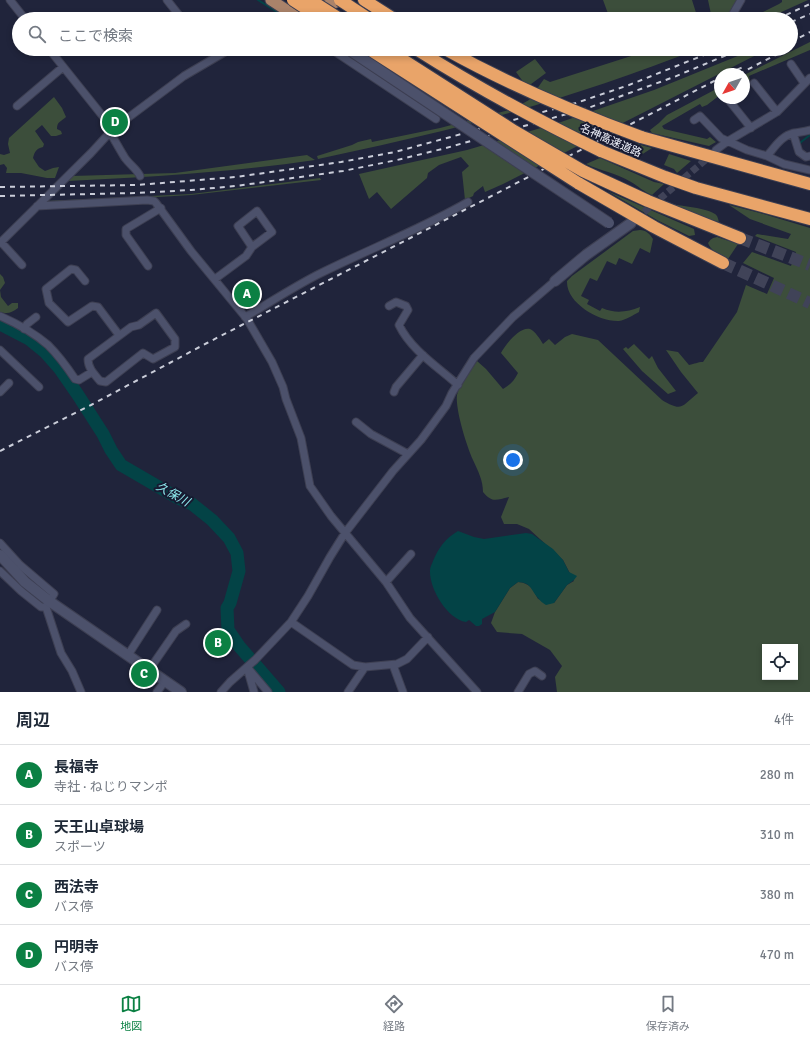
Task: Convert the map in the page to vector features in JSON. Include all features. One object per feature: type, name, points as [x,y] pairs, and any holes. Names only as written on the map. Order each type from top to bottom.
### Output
[{"type":"highway","points":[[293,0],[311,12]]},
{"type":"highway","points":[[310,0],[329,12]]},
{"type":"highway","points":[[341,0],[359,12]]},
{"type":"highway","points":[[364,0],[383,12]]},
{"type":"highway","points":[[380,56],[578,182],[654,227],[723,263]]},
{"type":"highway","points":[[397,56],[514,131],[584,171],[648,201],[740,238]]},
{"type":"highway","name":"名神高速道路","points":[[428,56],[507,103],[601,151],[696,188],[810,220]]},
{"type":"highway","name":"名神高速道路","points":[[458,56],[487,72],[566,108],[641,137],[810,184]]},
{"type":"main road","points":[[271,0],[288,12]]},
{"type":"main road","points":[[312,12],[341,0]]},
{"type":"street","points":[[10,0],[19,12]]},
{"type":"street","points":[[168,0],[177,12]]},
{"type":"street","points":[[734,12],[741,0]]},
{"type":"street","points":[[54,56],[111,131],[126,159],[133,168],[138,171],[140,176]]},
{"type":"street","points":[[22,265],[1,242],[91,153],[111,131],[184,76],[217,56]]},
{"type":"street","points":[[341,56],[436,120]]},
{"type":"street","points":[[358,56],[620,231]]},
{"type":"street","points":[[716,150],[778,112],[807,81],[791,64]]},
{"type":"street","points":[[17,106],[63,67]]},
{"type":"street","points":[[754,83],[778,112]]},
{"type":"street","points":[[732,104],[751,128]]},
{"type":"street","points":[[694,120],[700,116],[721,138],[728,142],[767,156],[784,164],[810,170]]},
{"type":"street","points":[[767,156],[782,138],[793,133],[810,130]]},
{"type":"street","points":[[793,133],[799,152],[806,157],[810,156]]},
{"type":"street","points":[[37,206],[147,200],[154,201],[246,318],[272,362],[283,387],[301,438],[310,486],[331,516],[386,582],[410,618],[478,692]]},
{"type":"street","points":[[246,318],[274,298],[318,275],[412,232],[468,202]]},
{"type":"street","points":[[148,266],[126,234],[126,229],[160,208]]},
{"type":"street","points":[[215,278],[246,256],[252,247],[272,232],[257,211],[238,226],[252,247]]},
{"type":"street","points":[[222,692],[230,682],[251,663],[290,622],[308,596],[330,557],[356,517],[421,440],[446,406],[452,393],[474,358],[514,317],[555,281],[586,255],[631,223]]},
{"type":"street","points":[[85,281],[76,270],[71,270],[46,289],[49,303],[68,322],[92,306],[98,307],[119,335]]},
{"type":"street","points":[[389,306],[396,302],[406,306],[408,310],[399,325],[408,340],[458,385]]},
{"type":"street","points":[[156,313],[175,339],[175,347],[153,359],[143,353],[106,382],[100,381],[92,372],[88,364],[88,359],[119,335],[131,327],[139,325],[156,313]]},
{"type":"street","points":[[0,316],[24,329],[47,345],[60,358],[75,378],[79,380],[92,372]]},
{"type":"street","points":[[24,329],[27,324],[36,317]]},
{"type":"street","points":[[0,350],[39,387]]},
{"type":"street","points":[[394,392],[396,387],[423,355]]},
{"type":"street","points":[[0,392],[9,383]]},
{"type":"street","points":[[356,422],[371,434],[408,454]]},
{"type":"street","points":[[0,543],[20,565],[54,594],[48,604],[41,607],[21,592],[0,570]]},
{"type":"street","points":[[386,582],[411,554]]},
{"type":"street","points":[[0,555],[48,604],[128,655],[181,692]]},
{"type":"street","points":[[48,604],[61,653],[72,671],[81,692]]},
{"type":"street","points":[[128,655],[157,610]]},
{"type":"street","points":[[290,622],[353,665],[365,667],[393,664],[407,659],[428,636]]},
{"type":"street","points":[[149,670],[176,631],[186,624]]},
{"type":"street","points":[[251,663],[254,692]]},
{"type":"street","points":[[251,663],[268,692]]},
{"type":"street","points":[[393,664],[403,692]]},
{"type":"street","points":[[348,692],[365,667]]},
{"type":"street","points":[[518,692],[528,674],[535,671],[542,676]]},
{"type":"street","points":[[157,692],[165,681]]},
{"type":"shaded area","points":[[603,0],[692,0],[696,12],[607,12]]},
{"type":"shaded area","points":[[708,0],[739,0],[731,12],[711,12]]},
{"type":"shaded area","points":[[782,0],[808,0],[781,12],[763,12],[782,2]]},
{"type":"shaded area","points":[[810,42],[810,50],[798,55],[798,48]]},
{"type":"shaded area","points":[[631,56],[680,56],[603,84],[507,114],[442,131],[318,159],[317,156],[358,142],[371,139],[372,142],[440,128],[513,109],[529,100],[544,79],[550,82]]},
{"type":"shaded area","points":[[738,56],[754,56],[731,68],[714,68],[714,77],[503,184],[485,192],[483,186],[474,193],[473,196],[465,200],[462,172],[469,166],[461,157],[439,165],[428,173],[427,178],[391,209],[377,192],[369,199],[359,174],[467,150],[561,122],[654,90]]},
{"type":"shaded area","points":[[782,56],[796,56],[750,76],[750,72]]},
{"type":"shaded area","points":[[535,59],[546,73],[527,87],[516,72]]},
{"type":"shaded area","points":[[714,90],[714,100],[707,105],[702,107],[700,104],[662,126],[664,129],[707,139],[710,137],[716,142],[709,146],[652,133],[650,130],[667,115]]},
{"type":"shaded area","points":[[54,97],[62,108],[66,117],[57,126],[57,129],[61,131],[62,134],[51,136],[42,125],[35,131],[44,144],[43,147],[36,151],[33,158],[39,167],[45,171],[59,167],[55,178],[21,173],[6,173],[7,168],[4,164],[0,165],[0,154],[4,155],[10,153],[8,144],[9,138]]},
{"type":"shaded area","points":[[630,142],[652,148],[638,157],[616,150]]},
{"type":"shaded area","points":[[669,154],[691,161],[677,173],[674,169],[664,165]]},
{"type":"shaded area","points":[[307,155],[315,160],[192,174],[68,181],[72,176],[175,173]]},
{"type":"shaded area","points":[[600,158],[654,182],[664,184],[652,195],[626,179],[586,164]]},
{"type":"shaded area","points":[[320,178],[321,180],[191,195],[43,204],[45,201],[191,194]]},
{"type":"shaded area","points":[[607,191],[694,229],[695,235],[689,236],[657,220]]},
{"type":"shaded area","points":[[671,204],[711,212],[717,216],[719,222],[698,216]]},
{"type":"shaded area","points":[[729,205],[810,228],[810,692],[557,692],[555,677],[562,666],[550,650],[522,634],[497,632],[491,623],[495,612],[510,588],[518,582],[531,587],[538,599],[554,603],[567,585],[574,581],[563,560],[529,529],[517,524],[504,524],[501,517],[509,497],[494,500],[489,498],[483,492],[481,480],[462,428],[457,401],[457,395],[460,387],[477,361],[503,389],[510,384],[518,373],[501,353],[509,341],[517,333],[522,330],[530,329],[536,333],[543,344],[549,339],[555,345],[565,337],[572,334],[598,340],[662,400],[678,407],[684,405],[698,393],[666,350],[678,352],[689,365],[703,362],[737,312],[746,285],[767,294],[774,278],[743,263],[752,252],[791,266],[796,252],[755,236],[757,234],[788,239],[791,234],[750,219]]},
{"type":"shaded area","points":[[640,230],[651,235],[653,239],[650,253],[640,248],[632,264],[619,258],[616,265],[607,261],[597,281],[590,278],[581,296],[589,300],[587,304],[600,311],[602,308],[621,312],[640,307],[639,312],[627,319],[619,321],[593,315],[578,304],[572,297],[568,289],[567,281],[633,231]]},
{"type":"shaded area","points":[[717,237],[738,244],[728,259],[709,246],[708,243],[713,238]]},
{"type":"shaded area","points":[[0,274],[5,283],[0,290]]},
{"type":"shaded area","points":[[0,290],[1,297],[8,306],[12,303],[18,303],[18,308],[9,313],[0,312]]},
{"type":"shaded area","points":[[634,344],[649,359],[652,356],[658,368],[676,391],[668,394],[642,371],[623,349],[626,347],[628,349]]},
{"type":"shaded area","points":[[458,531],[484,539],[526,533],[532,534],[553,549],[563,560],[569,572],[577,576],[567,585],[554,603],[546,605],[535,595],[528,585],[518,582],[510,588],[495,612],[482,619],[482,624],[479,626],[476,626],[469,620],[466,622],[459,620],[440,602],[430,577],[430,570],[433,561],[440,547],[449,537]]},
{"type":"waterway","points":[[258,0],[277,12]]},
{"type":"waterway","points":[[800,144],[810,135]]},
{"type":"waterway","name":"久保川","points":[[0,324],[29,339],[45,352],[60,369],[103,434],[121,465],[176,497],[192,504],[212,520],[229,538],[237,553],[239,571],[230,603],[227,608],[228,630],[239,646],[279,692]]},
{"type":"tunnel","points":[[636,219],[710,156]]},
{"type":"tunnel","points":[[740,238],[810,265]]},
{"type":"tunnel","points":[[723,263],[810,303]]},
{"type":"railway","points":[[792,12],[810,4]]},
{"type":"railway","points":[[798,19],[810,14]]},
{"type":"railway","points":[[798,38],[810,32]]},
{"type":"railway","points":[[0,187],[137,185],[236,177],[341,162],[395,152],[576,103],[629,85],[702,56]]},
{"type":"railway","points":[[0,196],[137,193],[191,190],[236,186],[343,171],[446,148],[588,108],[674,77],[724,56]]},
{"type":"railway","points":[[750,68],[774,56]]},
{"type":"railway","points":[[0,451],[714,81]]},
{"type":"place","name":"円明寺","points":[[115,122]]},
{"type":"place","name":"長福寺","points":[[247,294]]},
{"type":"place","name":"天王山卓球場","points":[[218,643]]},
{"type":"place","name":"西法寺","points":[[144,674]]}]
